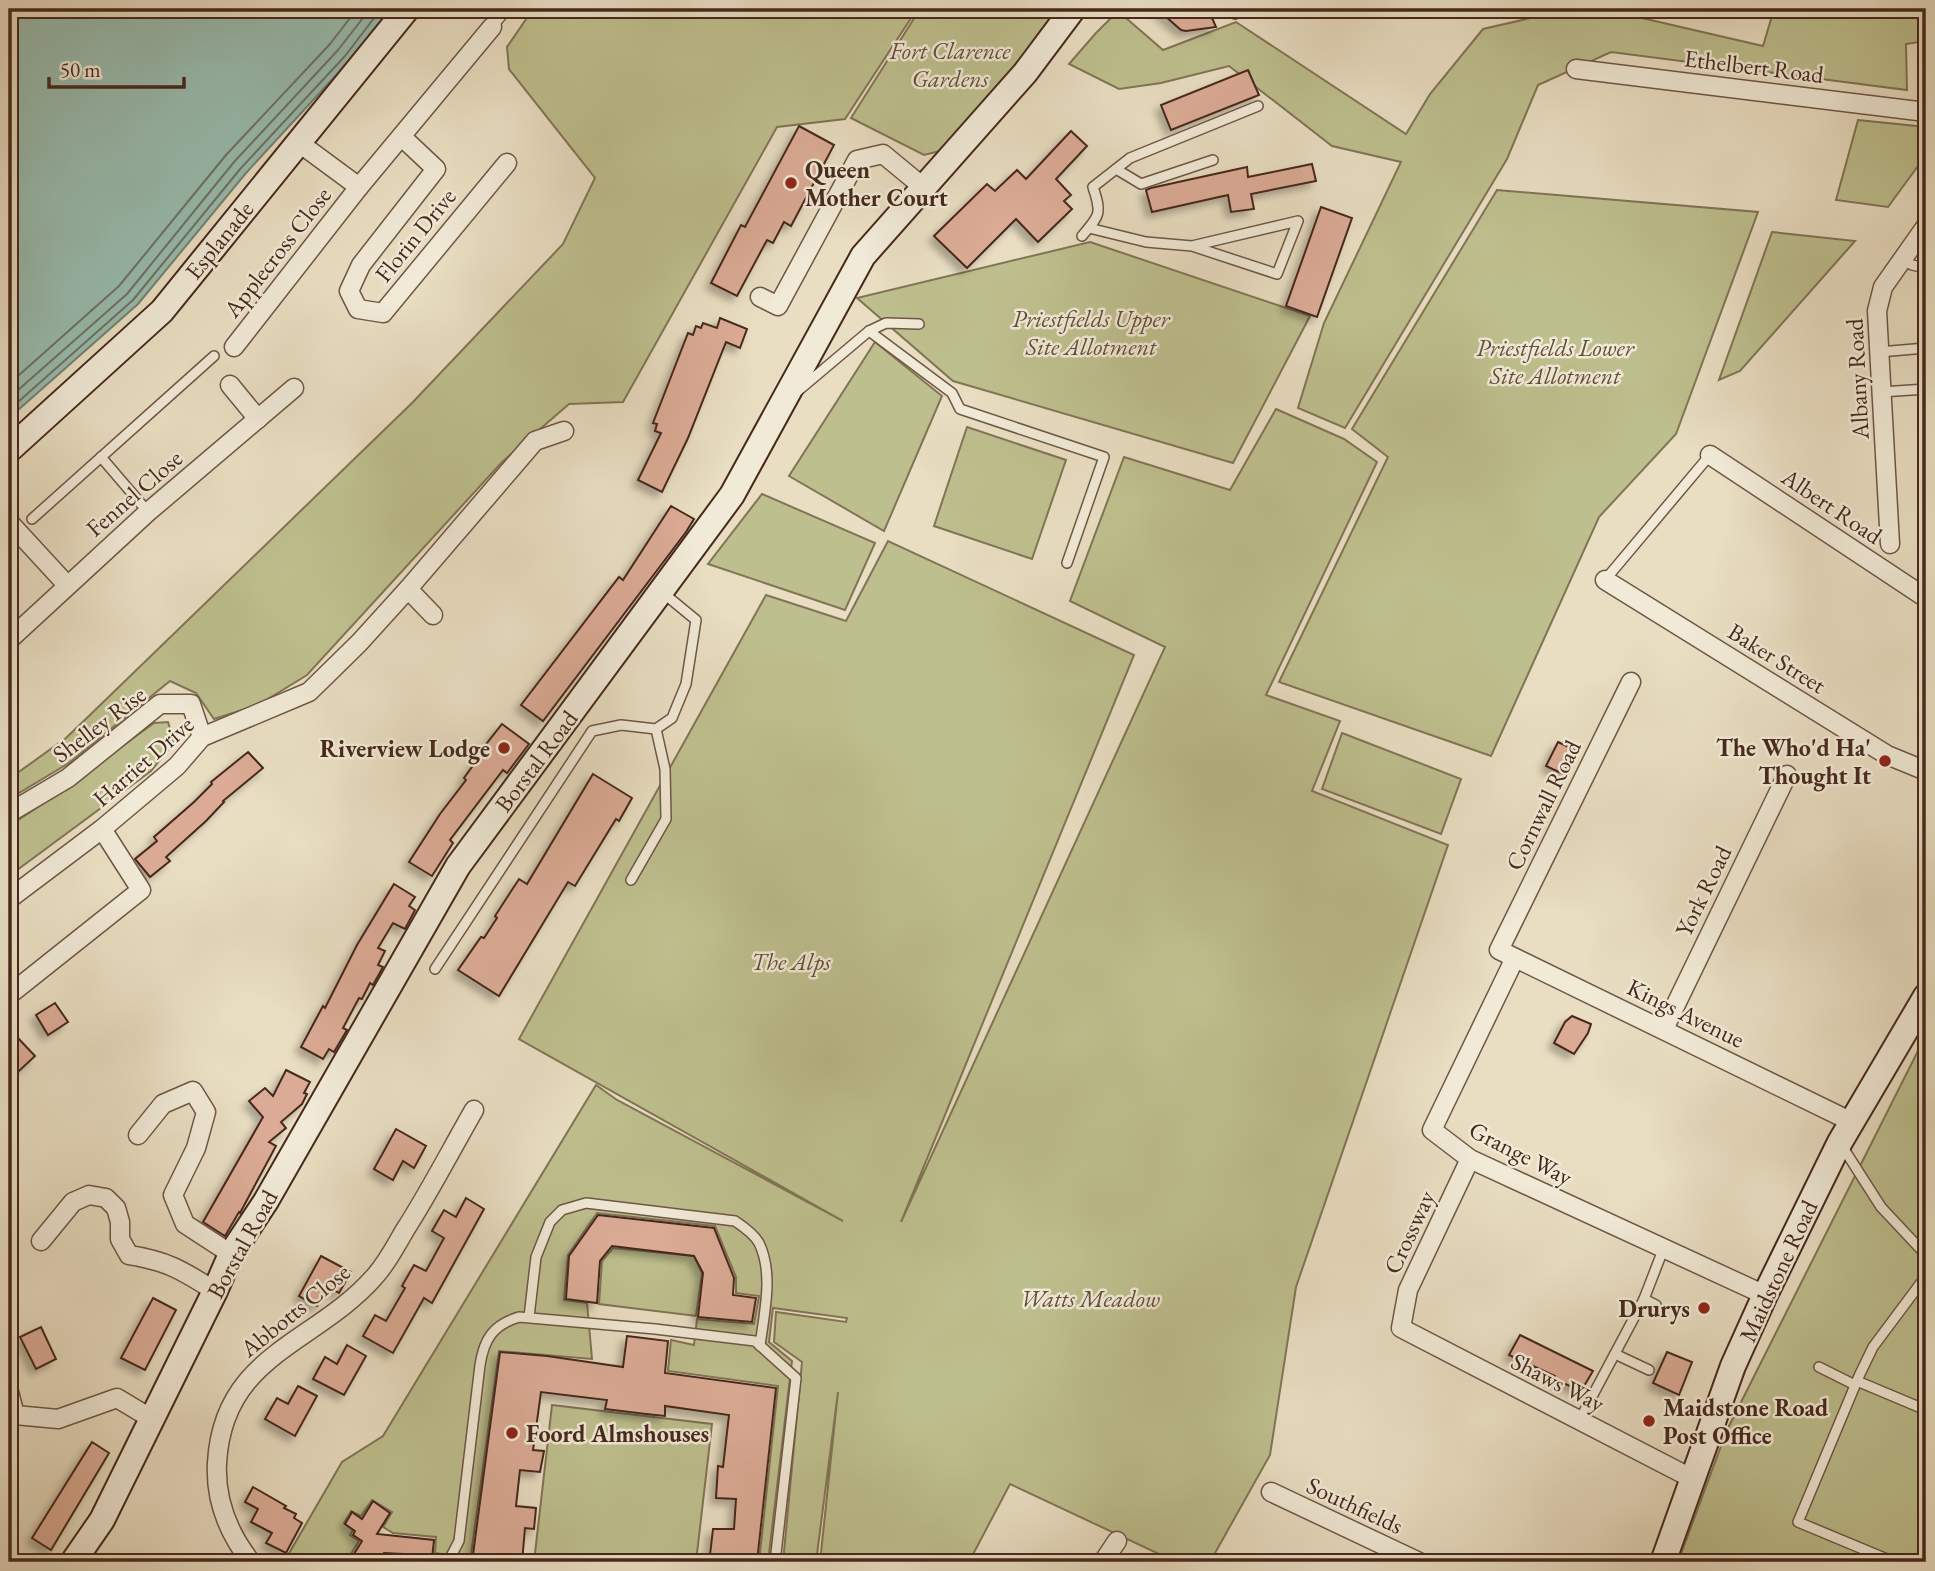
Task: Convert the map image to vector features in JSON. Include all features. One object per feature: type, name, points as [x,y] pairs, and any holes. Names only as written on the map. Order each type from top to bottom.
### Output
[{"type":"street","name":"Esplanade","points":[[9,450],[162,311],[407,9]]},
{"type":"street","name":"Borstal Road","points":[[73,1562],[102,1520],[231,1254],[266,1200],[458,866],[732,495],[863,256],[1025,73],[1073,9]]},
{"type":"street","name":"Applecross Close","points":[[234,347],[359,187],[492,27]]},
{"type":"street","name":"Ethelbert Road","points":[[1576,68],[1926,112]]},
{"type":"street","name":"Florin Drive","points":[[402,137],[436,169],[361,265],[349,291],[358,309],[383,313],[507,163]]},
{"type":"street","name":"Applecross Close","points":[[298,142],[359,187]]},
{"type":"street","points":[[760,297],[778,306],[857,160],[883,154],[923,187]]},
{"type":"street","name":"Albany Road","points":[[1890,544],[1877,311],[1883,287],[1926,226]]},
{"type":"street","points":[[230,385],[258,419]]},
{"type":"street","name":"Fennel Close","points":[[9,640],[148,512],[294,388]]},
{"type":"street","name":"Harriet Drive","points":[[9,899],[102,829],[177,766],[202,737],[309,692],[408,589],[535,442],[564,431]]},
{"type":"street","name":"Albert Road","points":[[1710,455],[1926,598]]},
{"type":"street","points":[[9,522],[67,585]]},
{"type":"street","name":"Baker Street","points":[[1605,580],[1887,755],[1926,771]]},
{"type":"street","points":[[408,589],[433,615]]},
{"type":"street","name":"Cornwall Road","points":[[1507,954],[1631,682]]},
{"type":"street","name":"Shelley Rise","points":[[9,813],[68,778],[160,704],[191,704],[202,737]]},
{"type":"street","name":"York Road","points":[[1664,1029],[1787,775]]},
{"type":"street","points":[[9,995],[141,890],[102,829]]},
{"type":"street","name":"Kings Avenue","points":[[1507,954],[1664,1029],[1846,1132]]},
{"type":"street","name":"Grange Way","points":[[1507,954],[1432,1130],[1470,1160],[1765,1295]]},
{"type":"street","name":"Maidstone Road","points":[[1663,1562],[1733,1366],[1765,1295],[1846,1132],[1926,996]]},
{"type":"street","points":[[138,1135],[163,1104],[193,1091],[206,1112],[195,1148],[173,1195],[185,1224],[231,1254]]},
{"type":"street","name":"Abbotts Close","points":[[251,1562],[229,1526],[218,1490],[219,1443],[224,1421],[232,1404],[260,1366],[353,1297],[376,1275],[423,1203],[474,1110]]},
{"type":"street","name":"Crossway","points":[[1401,1328],[1408,1290],[1470,1160]]},
{"type":"street","points":[[41,1241],[73,1202],[89,1195],[106,1198],[116,1208],[120,1222],[120,1239],[130,1255],[177,1267],[215,1291]]},
{"type":"street","name":"Shaws Way","points":[[1401,1328],[1693,1479]]},
{"type":"street","points":[[9,1392],[15,1416],[58,1419],[117,1398],[152,1419]]},
{"type":"street","name":"Southfields","points":[[1271,1492],[1419,1562]]},
{"type":"street","points":[[1103,1562],[1117,1541]]},
{"type":"lane","points":[[492,27],[508,9]]},
{"type":"lane","points":[[1192,246],[1298,221],[1278,274],[1192,246],[1085,232],[1098,216],[1099,204],[1093,187],[1130,158],[1258,106]]},
{"type":"lane","points":[[1116,169],[1141,184],[1213,160]]},
{"type":"lane","points":[[1903,259],[1912,265],[1926,268]]},
{"type":"lane","points":[[782,405],[869,331],[886,323],[919,324]]},
{"type":"lane","points":[[869,331],[952,394],[960,409],[1104,457],[1067,564]]},
{"type":"lane","points":[[1879,352],[1926,348]]},
{"type":"lane","points":[[32,519],[214,356]]},
{"type":"lane","points":[[1881,392],[1926,388]]},
{"type":"lane","points":[[1605,580],[1710,455]]},
{"type":"lane","points":[[101,457],[148,512]]},
{"type":"lane","points":[[435,969],[592,731],[621,725],[656,729],[672,718],[686,684],[696,620],[661,591]]},
{"type":"lane","points":[[631,880],[666,819],[666,769],[656,729]]},
{"type":"lane","points":[[1846,1132],[1881,1207],[1926,1255]]},
{"type":"lane","points":[[528,1317],[536,1257],[550,1222],[562,1210],[586,1203],[736,1221],[759,1242],[764,1260],[767,1281],[760,1346]]},
{"type":"lane","points":[[1579,1421],[1644,1298],[1663,1250]]},
{"type":"lane","points":[[1894,1562],[1798,1522],[1873,1347],[1926,1276]]},
{"type":"lane","points":[[1644,1298],[1656,1305]]},
{"type":"lane","points":[[448,1562],[459,1541],[484,1343],[508,1321],[528,1317],[755,1341],[796,1378],[775,1562]]},
{"type":"lane","points":[[1615,1354],[1648,1370]]},
{"type":"lane","points":[[1819,1367],[1926,1410]]},
{"type":"lane","points":[[392,1562],[422,1562]]},
{"type":"green space","points":[[533,9],[595,9],[620,15],[624,9],[917,9],[845,119],[777,127],[623,402],[569,404],[502,462],[307,675],[258,705],[214,719],[196,693],[170,681],[69,763],[9,799],[9,779],[66,738],[92,713],[412,403],[563,244],[595,178],[509,69],[507,47]]},
{"type":"green space","name":"Fort Clarence Gardens","points":[[920,9],[1056,9],[1023,68],[940,151],[924,155],[851,118]]},
{"type":"green space","points":[[1570,9],[1603,9],[1763,46],[1774,9],[1883,9],[1926,15],[1926,41],[1906,44],[1907,90],[1611,52],[1538,85],[1507,159],[1345,428],[1298,408],[1324,323],[1401,162],[1332,146],[1229,66],[1161,83],[1119,89],[1069,64],[1118,11],[1163,50],[1236,22],[1406,134],[1430,94],[1483,29]]},
{"type":"green space","points":[[1858,120],[1926,127],[1926,155],[1888,207],[1836,200]]},
{"type":"green space","name":"Priestfields Lower Site Allotment","points":[[1497,190],[1758,212],[1676,434],[1599,517],[1491,756],[1279,682],[1388,457],[1352,429]]},
{"type":"green space","points":[[1772,232],[1855,241],[1740,371],[1719,380]]},
{"type":"green space","name":"Priestfields Upper Site Allotment","points":[[1090,242],[1310,316],[1233,463],[953,381],[857,298]]},
{"type":"green space","points":[[875,342],[942,396],[884,531],[789,476]]},
{"type":"green space","points":[[1276,409],[1344,439],[1377,462],[1266,695],[1340,721],[1312,791],[1448,845],[1296,1287],[1270,1455],[1210,1562],[1176,1562],[1010,1484],[969,1562],[820,1562],[838,1392],[816,1562],[783,1562],[802,1362],[774,1342],[776,1312],[846,1322],[847,1318],[773,1308],[769,1342],[792,1361],[768,1562],[759,1562],[778,1386],[668,1371],[671,1340],[694,1345],[697,1319],[754,1324],[759,1296],[736,1293],[736,1277],[715,1226],[597,1213],[568,1255],[564,1300],[587,1303],[592,1359],[499,1351],[470,1562],[462,1562],[462,1557],[435,1553],[436,1537],[393,1533],[383,1527],[392,1512],[372,1500],[361,1516],[351,1511],[344,1523],[353,1530],[350,1535],[359,1541],[346,1562],[284,1562],[342,1462],[383,1436],[596,1085],[617,1100],[843,1221],[519,1039],[766,595],[846,621],[888,541],[1134,655],[901,1222],[1165,647],[1070,601],[1124,457],[1230,490]]},
{"type":"green space","points":[[967,427],[1066,460],[1032,559],[934,526]]},
{"type":"green space","points":[[762,494],[875,543],[845,610],[708,564]]},
{"type":"green space","points":[[168,722],[174,743],[151,771],[9,876],[9,826],[154,723]]},
{"type":"green space","points":[[1342,733],[1461,779],[1441,834],[1322,789]]},
{"type":"green space","points":[[1926,1035],[1926,1562],[1678,1562],[1727,1430]]},
{"type":"green space","points":[[613,1248],[694,1256],[702,1273],[696,1316],[599,1304],[602,1261]]},
{"type":"green space","points":[[552,1405],[712,1424],[696,1562],[534,1562]]},
{"type":"water","points":[[9,9],[390,9],[350,60],[246,173],[138,304],[9,418]]},
{"type":"building","points":[[1157,9],[1215,9],[1212,18],[1216,27],[1181,30]]},
{"type":"building","points":[[1248,70],[1259,95],[1171,130],[1161,105]]},
{"type":"building","name":"Queen Mother Court","points":[[799,126],[834,145],[791,226],[784,222],[773,243],[767,240],[737,296],[711,283],[741,225],[745,227]]},
{"type":"building","points":[[1071,131],[1087,146],[1056,179],[1071,195],[1064,201],[1072,209],[1038,242],[1016,219],[967,268],[934,236],[987,184],[995,191],[1017,170],[1026,179]]},
{"type":"building","points":[[1312,164],[1316,181],[1251,194],[1254,209],[1231,212],[1228,195],[1152,212],[1146,190],[1247,167],[1248,177]]},
{"type":"building","points":[[1321,207],[1352,218],[1317,317],[1286,306]]},
{"type":"building","points":[[720,318],[747,329],[740,348],[726,342],[688,438],[662,492],[638,480],[661,433],[655,431],[657,424],[653,423],[688,333],[693,335],[696,326],[701,328],[703,323],[717,328]]},
{"type":"building","points":[[671,506],[694,519],[543,721],[521,705],[619,577],[623,580]]},
{"type":"building","points":[[502,724],[529,744],[507,773],[503,770],[450,840],[453,843],[432,876],[409,862],[466,780],[464,778],[482,753],[480,752]]},
{"type":"building","points":[[1558,742],[1575,750],[1563,774],[1546,766]]},
{"type":"building","points":[[248,752],[263,768],[223,801],[206,821],[166,857],[170,861],[150,877],[135,859],[157,841],[154,837],[194,802],[211,782]]},
{"type":"building","points":[[593,774],[632,798],[575,886],[568,882],[499,996],[458,970],[481,937],[484,938],[519,879],[527,884]]},
{"type":"building","points":[[394,884],[415,897],[409,906],[415,910],[405,929],[393,923],[378,948],[385,951],[378,965],[383,967],[373,985],[370,983],[362,999],[359,998],[343,1028],[347,1030],[334,1052],[329,1049],[323,1059],[301,1047]]},
{"type":"building","points":[[55,1003],[68,1022],[48,1035],[36,1015]]},
{"type":"building","points":[[1572,1016],[1591,1024],[1574,1054],[1554,1043],[1565,1022]]},
{"type":"building","points":[[17,1037],[35,1056],[19,1071],[16,1069],[9,1076],[9,1044]]},
{"type":"building","points":[[286,1070],[310,1082],[304,1093],[307,1094],[302,1104],[281,1122],[286,1128],[269,1142],[276,1146],[225,1236],[203,1222],[263,1117],[249,1101],[265,1088],[273,1096]]},
{"type":"building","points":[[396,1129],[426,1146],[414,1168],[403,1161],[393,1180],[374,1169]]},
{"type":"building","points":[[466,1198],[484,1209],[432,1303],[424,1298],[393,1353],[363,1336],[375,1315],[386,1321],[405,1288],[402,1286],[414,1265],[426,1271],[444,1238],[432,1231],[444,1210],[456,1217]]},
{"type":"building","points":[[598,1215],[714,1228],[734,1278],[733,1295],[756,1298],[752,1322],[698,1317],[703,1273],[694,1256],[612,1246],[600,1261],[597,1303],[566,1299],[569,1256]]},
{"type":"building","points":[[321,1256],[351,1272],[339,1293],[328,1287],[317,1306],[299,1296]]},
{"type":"building","points":[[153,1298],[176,1310],[145,1370],[121,1358]]},
{"type":"building","points":[[41,1327],[56,1359],[36,1369],[20,1337]]},
{"type":"building","points":[[1520,1335],[1593,1371],[1581,1391],[1509,1355]]},
{"type":"building","name":"Foord Almshouses","points":[[627,1336],[668,1341],[665,1373],[776,1388],[757,1562],[719,1562],[720,1556],[710,1555],[713,1529],[734,1529],[736,1499],[716,1498],[718,1466],[723,1467],[729,1415],[665,1406],[665,1416],[605,1409],[607,1400],[541,1392],[533,1450],[544,1451],[540,1472],[520,1470],[516,1506],[536,1508],[534,1529],[525,1528],[522,1562],[472,1562],[500,1352],[623,1367]]},
{"type":"building","points":[[347,1345],[366,1356],[344,1395],[313,1379],[325,1357],[337,1364]]},
{"type":"building","points":[[1667,1352],[1692,1362],[1679,1395],[1653,1383]]},
{"type":"building","points":[[298,1386],[317,1396],[295,1436],[265,1419],[277,1398],[288,1404]]},
{"type":"building","points":[[92,1442],[109,1453],[51,1550],[32,1538]]},
{"type":"building","points":[[253,1487],[286,1506],[284,1508],[296,1514],[294,1518],[302,1523],[286,1553],[266,1543],[272,1533],[251,1522],[258,1509],[245,1502]]},
{"type":"building","points":[[373,1501],[390,1513],[377,1534],[434,1540],[432,1559],[423,1555],[384,1553],[379,1562],[349,1562],[362,1541],[353,1535],[355,1531],[345,1524],[352,1512],[362,1519]]},
{"type":"place","name":"Queen Mother Court","points":[[791,183]]},
{"type":"place","name":"Riverview Lodge","points":[[504,748]]},
{"type":"place","name":"The Who'd Ha' Thought It","points":[[1885,761]]},
{"type":"place","name":"Drurys","points":[[1704,1308]]},
{"type":"place","name":"Maidstone Road Post Office","points":[[1649,1421]]},
{"type":"place","name":"Foord Almshouses","points":[[512,1433]]},
{"type":"park label","name":"The Alps","points":[[791,961]]},
{"type":"park label","name":"Watts Meadow","points":[[1090,1298]]}]
